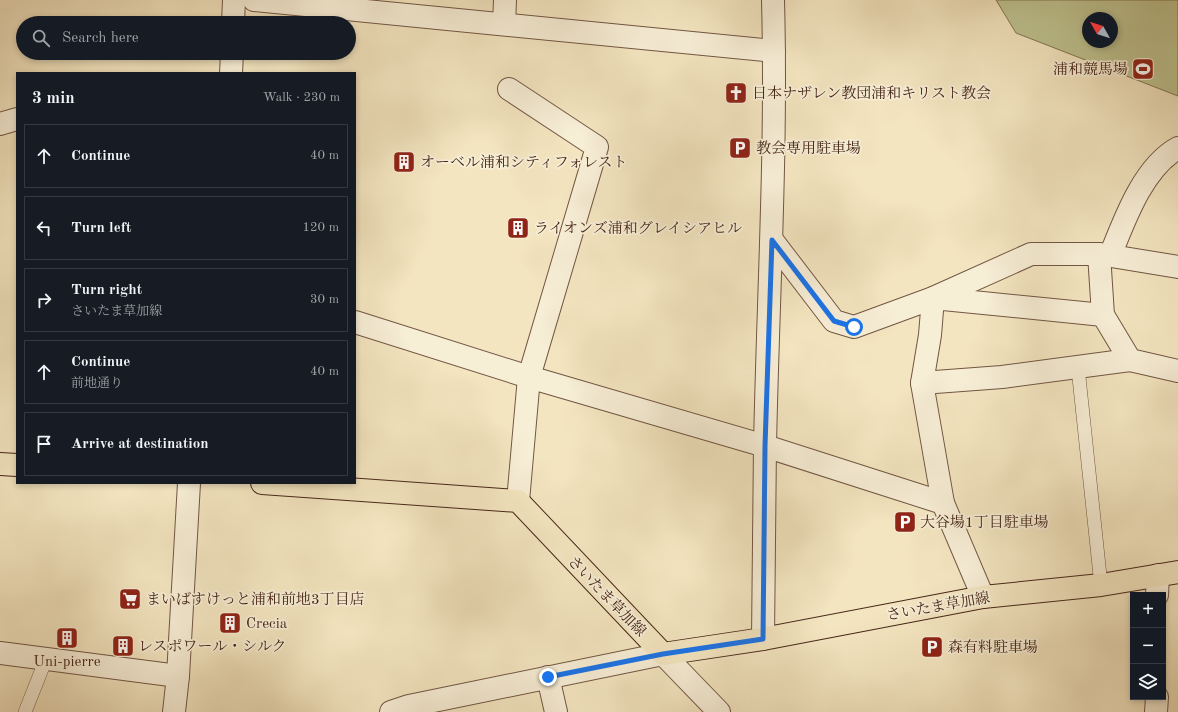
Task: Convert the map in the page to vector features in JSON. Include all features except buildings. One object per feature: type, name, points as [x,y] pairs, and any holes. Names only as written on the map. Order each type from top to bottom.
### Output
[{"type":"main road","points":[[0,464],[16,465]]},
{"type":"main road","points":[[275,484],[518,502]]},
{"type":"main road","name":"さいたま草加線","points":[[518,502],[663,654],[763,639],[983,597],[1101,585],[1164,581]]},
{"type":"street","points":[[233,16],[234,0]]},
{"type":"street","points":[[254,0],[333,4],[504,24],[774,51]]},
{"type":"street","points":[[504,24],[505,0]]},
{"type":"street","points":[[763,639],[765,446],[772,240],[774,51],[773,0]]},
{"type":"street","points":[[231,72],[232,60]]},
{"type":"street","points":[[509,89],[597,146],[529,377],[518,502]]},
{"type":"street","points":[[0,124],[16,119]]},
{"type":"street","points":[[1130,360],[1102,315],[1104,255],[1144,184],[1158,164],[1178,148]]},
{"type":"street","points":[[772,240],[834,321],[854,327],[933,298],[1032,254],[1104,255],[1178,267]]},
{"type":"street","points":[[933,298],[1102,315]]},
{"type":"street","points":[[933,298],[930,335],[922,383],[943,503],[983,597]]},
{"type":"street","points":[[356,322],[529,377],[765,446],[943,503]]},
{"type":"street","points":[[922,383],[1002,377],[1130,360],[1178,372]]},
{"type":"street","points":[[174,712],[178,676],[189,484]]},
{"type":"street","points":[[0,653],[178,676]]},
{"type":"street","points":[[391,712],[409,706],[663,654],[719,712]]},
{"type":"street","points":[[548,677],[556,712]]},
{"type":"street","points":[[1156,700],[1156,712]]},
{"type":"lane","points":[[1078,368],[1101,585]]},
{"type":"lane","points":[[25,712],[46,659]]},
{"type":"green space","name":"浦和競馬場","points":[[996,0],[1178,0],[1178,96],[1016,33]]},
{"type":"place","name":"浦和競馬場","points":[[1143,69]]},
{"type":"place","name":"日本ナザレン教団浦和キリスト教会","points":[[736,93]]},
{"type":"place","name":"教会専用駐車場","points":[[740,148]]},
{"type":"place","name":"オーベル浦和シティフォレスト","points":[[404,162]]},
{"type":"place","name":"ライオンズ浦和グレイシアヒル","points":[[518,228]]},
{"type":"place","name":"大谷場1丁目駐車場","points":[[905,522]]},
{"type":"place","name":"まいばすけっと浦和前地3丁目店","points":[[130,599]]},
{"type":"place","name":"Crecia","points":[[230,623]]},
{"type":"place","name":"Uni-pierre","points":[[67,638]]},
{"type":"place","name":"レスポワール・シルク","points":[[123,646]]},
{"type":"place","name":"森有料駐車場","points":[[932,647]]},
{"type":"route","points":[[548,677],[663,654],[763,639],[765,446],[772,240],[834,321],[854,327]]}]
